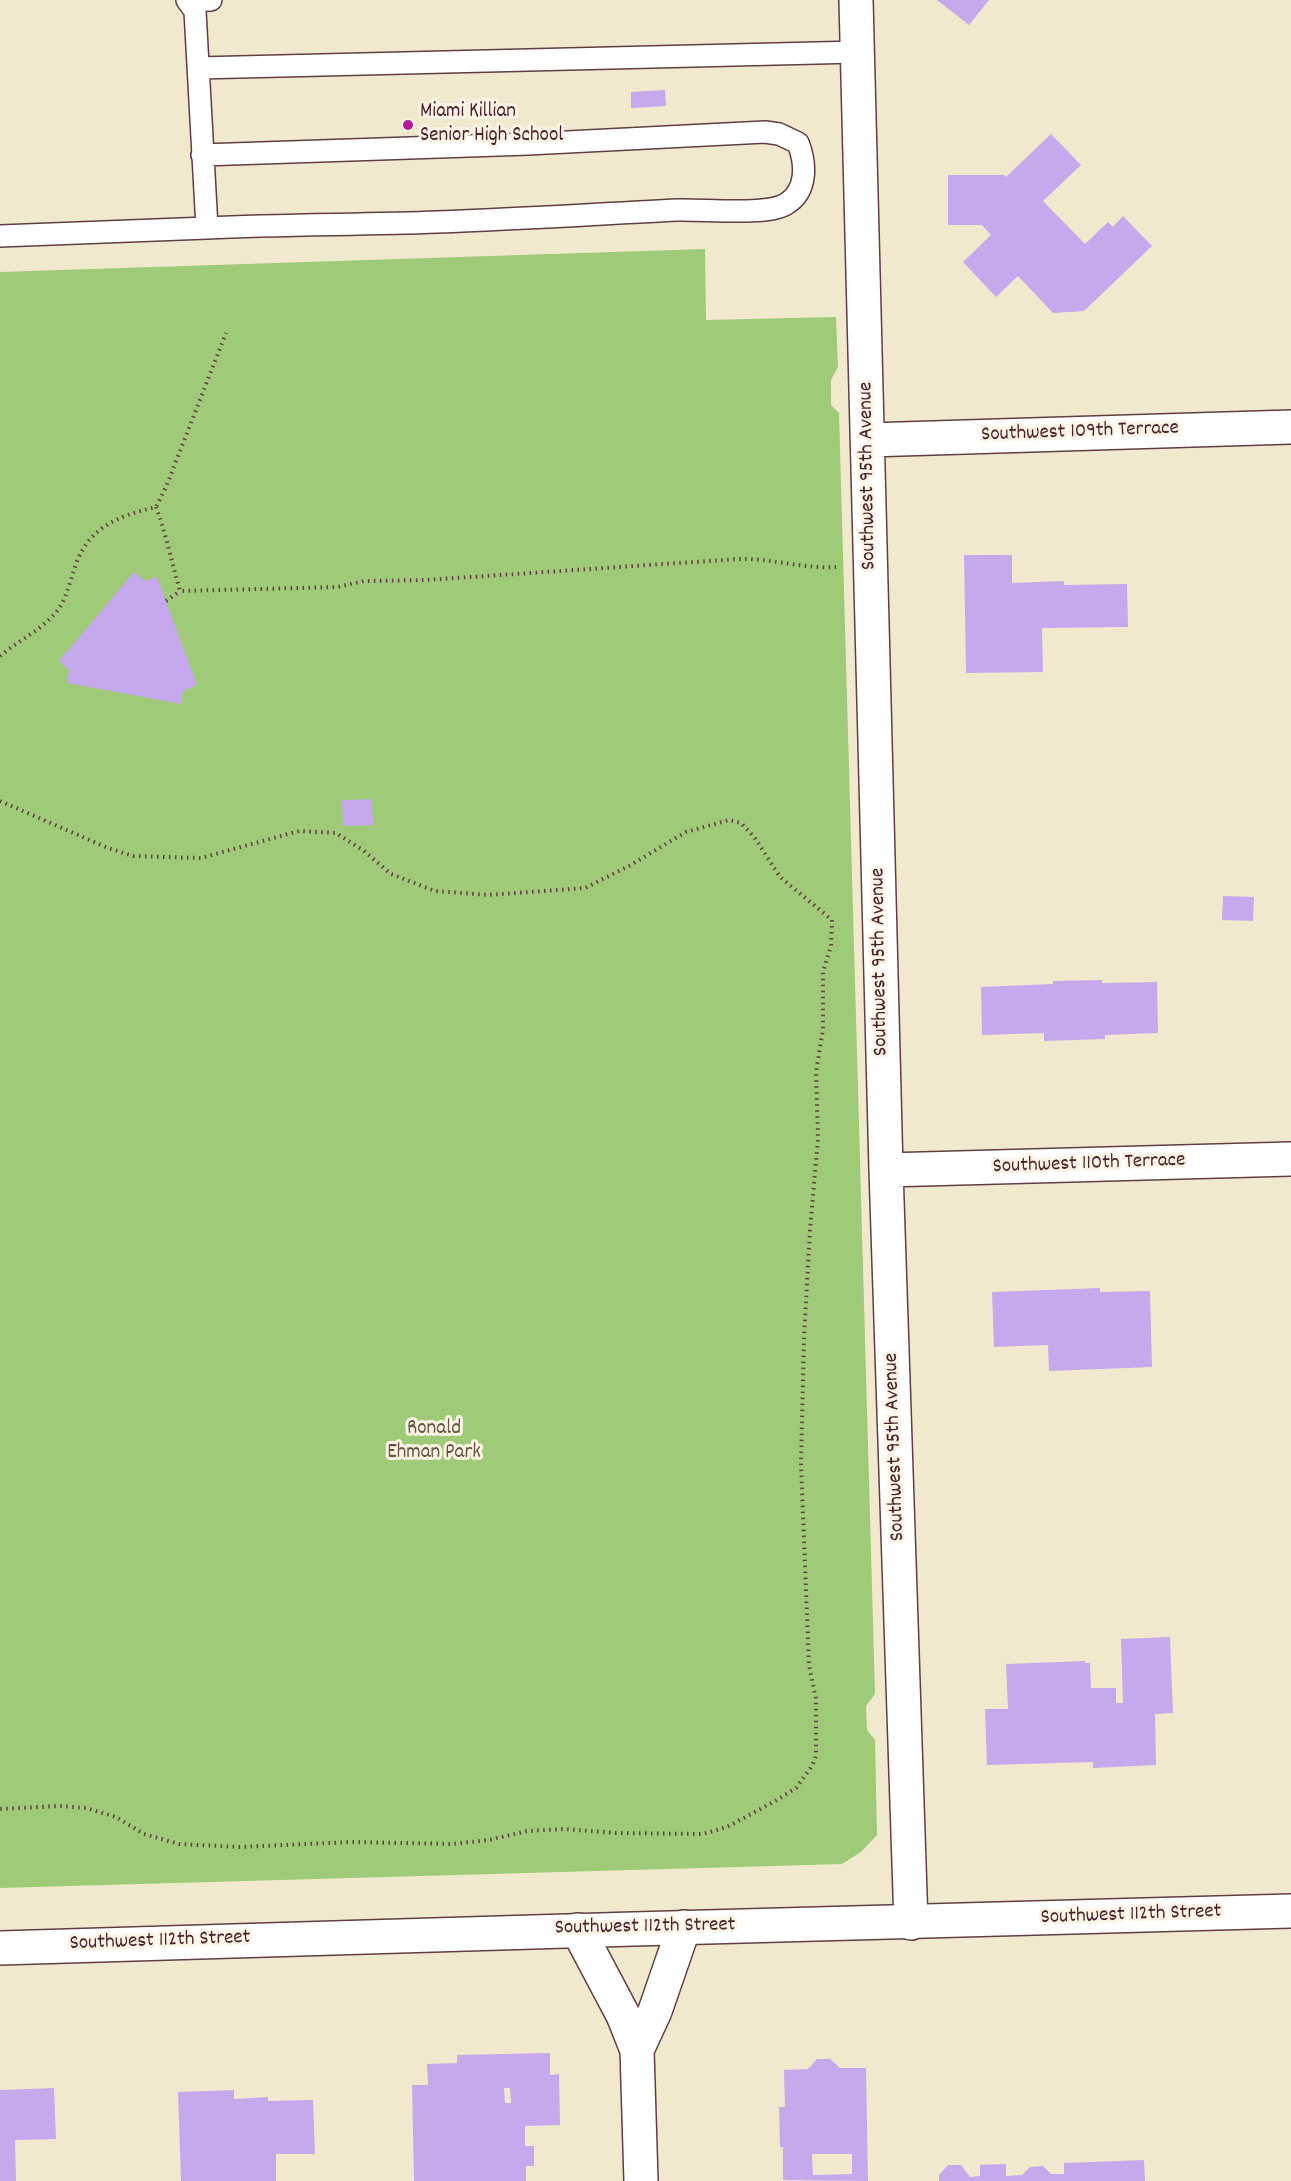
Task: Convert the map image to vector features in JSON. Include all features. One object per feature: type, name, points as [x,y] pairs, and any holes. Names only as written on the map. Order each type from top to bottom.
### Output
[{"type":"street","name":"Southwest 95th Avenue","points":[[856,0],[886,1170],[911,1923]]},
{"type":"street","name":"Southwest 109th Terrace","points":[[868,440],[1291,427]]},
{"type":"street","name":"Southwest 110th Terrace","points":[[886,1170],[1291,1159]]},
{"type":"street","name":"Southwest 112th Street","points":[[0,1948],[1291,1911]]},
{"type":"street","points":[[637,2050],[656,2012],[684,1927]]},
{"type":"street","points":[[578,1930],[623,2014],[637,2050],[640,2181]]},
{"type":"lane","points":[[187,0],[211,0]]},
{"type":"lane","points":[[187,0],[195,11],[207,228]]},
{"type":"lane","points":[[198,68],[858,52]]},
{"type":"lane","points":[[0,236],[438,222],[681,210],[764,210],[785,205],[794,198],[800,190],[804,167],[798,143],[779,134],[765,132],[528,144],[202,155]]},
{"type":"path","points":[[180,591],[168,552],[164,528],[156,507],[166,487],[226,333]]},
{"type":"path","points":[[0,656],[33,633],[58,609],[68,590],[84,544],[106,524],[129,513],[156,507]]},
{"type":"path","points":[[166,601],[180,591],[338,587],[364,581],[755,558],[824,567],[846,566]]},
{"type":"path","points":[[0,801],[108,848],[133,856],[201,858],[299,831],[336,833],[364,851],[390,874],[435,891],[488,896],[585,888],[686,832],[729,820],[741,823],[755,838],[780,877],[832,920],[831,946],[823,972],[823,1029],[816,1072],[818,1139],[804,1325],[801,1453],[809,1665],[816,1699],[816,1756],[812,1766],[796,1788],[727,1827],[703,1834],[536,1830],[489,1840],[453,1844],[351,1842],[238,1847],[179,1844],[144,1834],[116,1817],[86,1808],[60,1806],[0,1809]]},
{"type":"green space","name":"Ronald Ehman Park","points":[[705,249],[706,320],[836,317],[838,367],[831,380],[831,405],[839,413],[875,1694],[866,1706],[867,1730],[875,1740],[877,1835],[861,1852],[842,1864],[0,1888],[0,272]]},
{"type":"building","points":[[937,0],[989,0],[969,25]]},
{"type":"building","points":[[665,90],[666,106],[631,108],[631,92]]},
{"type":"building","points":[[1051,134],[1081,165],[1043,201],[1085,244],[1108,222],[1113,227],[1123,216],[1152,246],[1084,311],[1053,313],[1018,276],[996,297],[963,262],[991,235],[982,225],[948,225],[948,175],[1004,175],[1006,177]]},
{"type":"building","points":[[964,555],[1012,555],[1012,583],[1064,581],[1064,585],[1127,584],[1128,627],[1042,628],[1043,672],[966,673]]},
{"type":"building","points":[[134,572],[145,581],[157,577],[197,685],[183,691],[181,704],[67,683],[69,670],[59,661]]},
{"type":"building","points":[[372,799],[373,825],[343,826],[342,800]]},
{"type":"building","points":[[1223,896],[1254,897],[1253,921],[1222,920]]},
{"type":"building","points":[[1102,980],[1102,983],[1157,982],[1158,1033],[1105,1035],[1105,1039],[1044,1041],[1044,1033],[982,1035],[981,987],[1053,984],[1053,981]]},
{"type":"building","points":[[1100,1288],[1100,1292],[1150,1291],[1152,1367],[1049,1371],[1048,1345],[994,1347],[992,1292]]},
{"type":"building","points":[[1170,1637],[1173,1713],[1155,1714],[1156,1765],[1093,1768],[1093,1762],[987,1765],[985,1709],[1008,1709],[1006,1664],[1085,1661],[1085,1663],[1090,1663],[1091,1688],[1116,1688],[1116,1703],[1123,1703],[1121,1639]]},
{"type":"building","points":[[550,2053],[550,2075],[559,2074],[560,2125],[525,2126],[525,2146],[534,2146],[534,2166],[526,2166],[526,2181],[414,2181],[412,2085],[428,2085],[427,2064],[457,2063],[457,2055]],"holes":[[[504,2088],[510,2088],[511,2103],[505,2103]]]},
{"type":"building","points":[[817,2059],[830,2059],[840,2068],[866,2068],[868,2181],[783,2180],[783,2148],[786,2148],[780,2147],[779,2107],[785,2107],[784,2070],[808,2069]],"holes":[[[812,2154],[852,2154],[852,2174],[813,2175]]]},
{"type":"building","points":[[54,2088],[56,2139],[15,2140],[16,2181],[0,2181],[0,2090]]},
{"type":"building","points":[[234,2090],[234,2099],[268,2097],[268,2101],[313,2100],[315,2154],[276,2154],[276,2181],[181,2181],[178,2092]]},
{"type":"building","points":[[1144,2160],[1145,2181],[939,2181],[939,2175],[948,2165],[961,2165],[970,2177],[980,2176],[980,2165],[1006,2164],[1006,2176],[1022,2175],[1030,2167],[1043,2166],[1051,2174],[1064,2174],[1064,2163]]},
{"type":"place","name":"Miami Killian Senior High School","points":[[408,125]]}]
